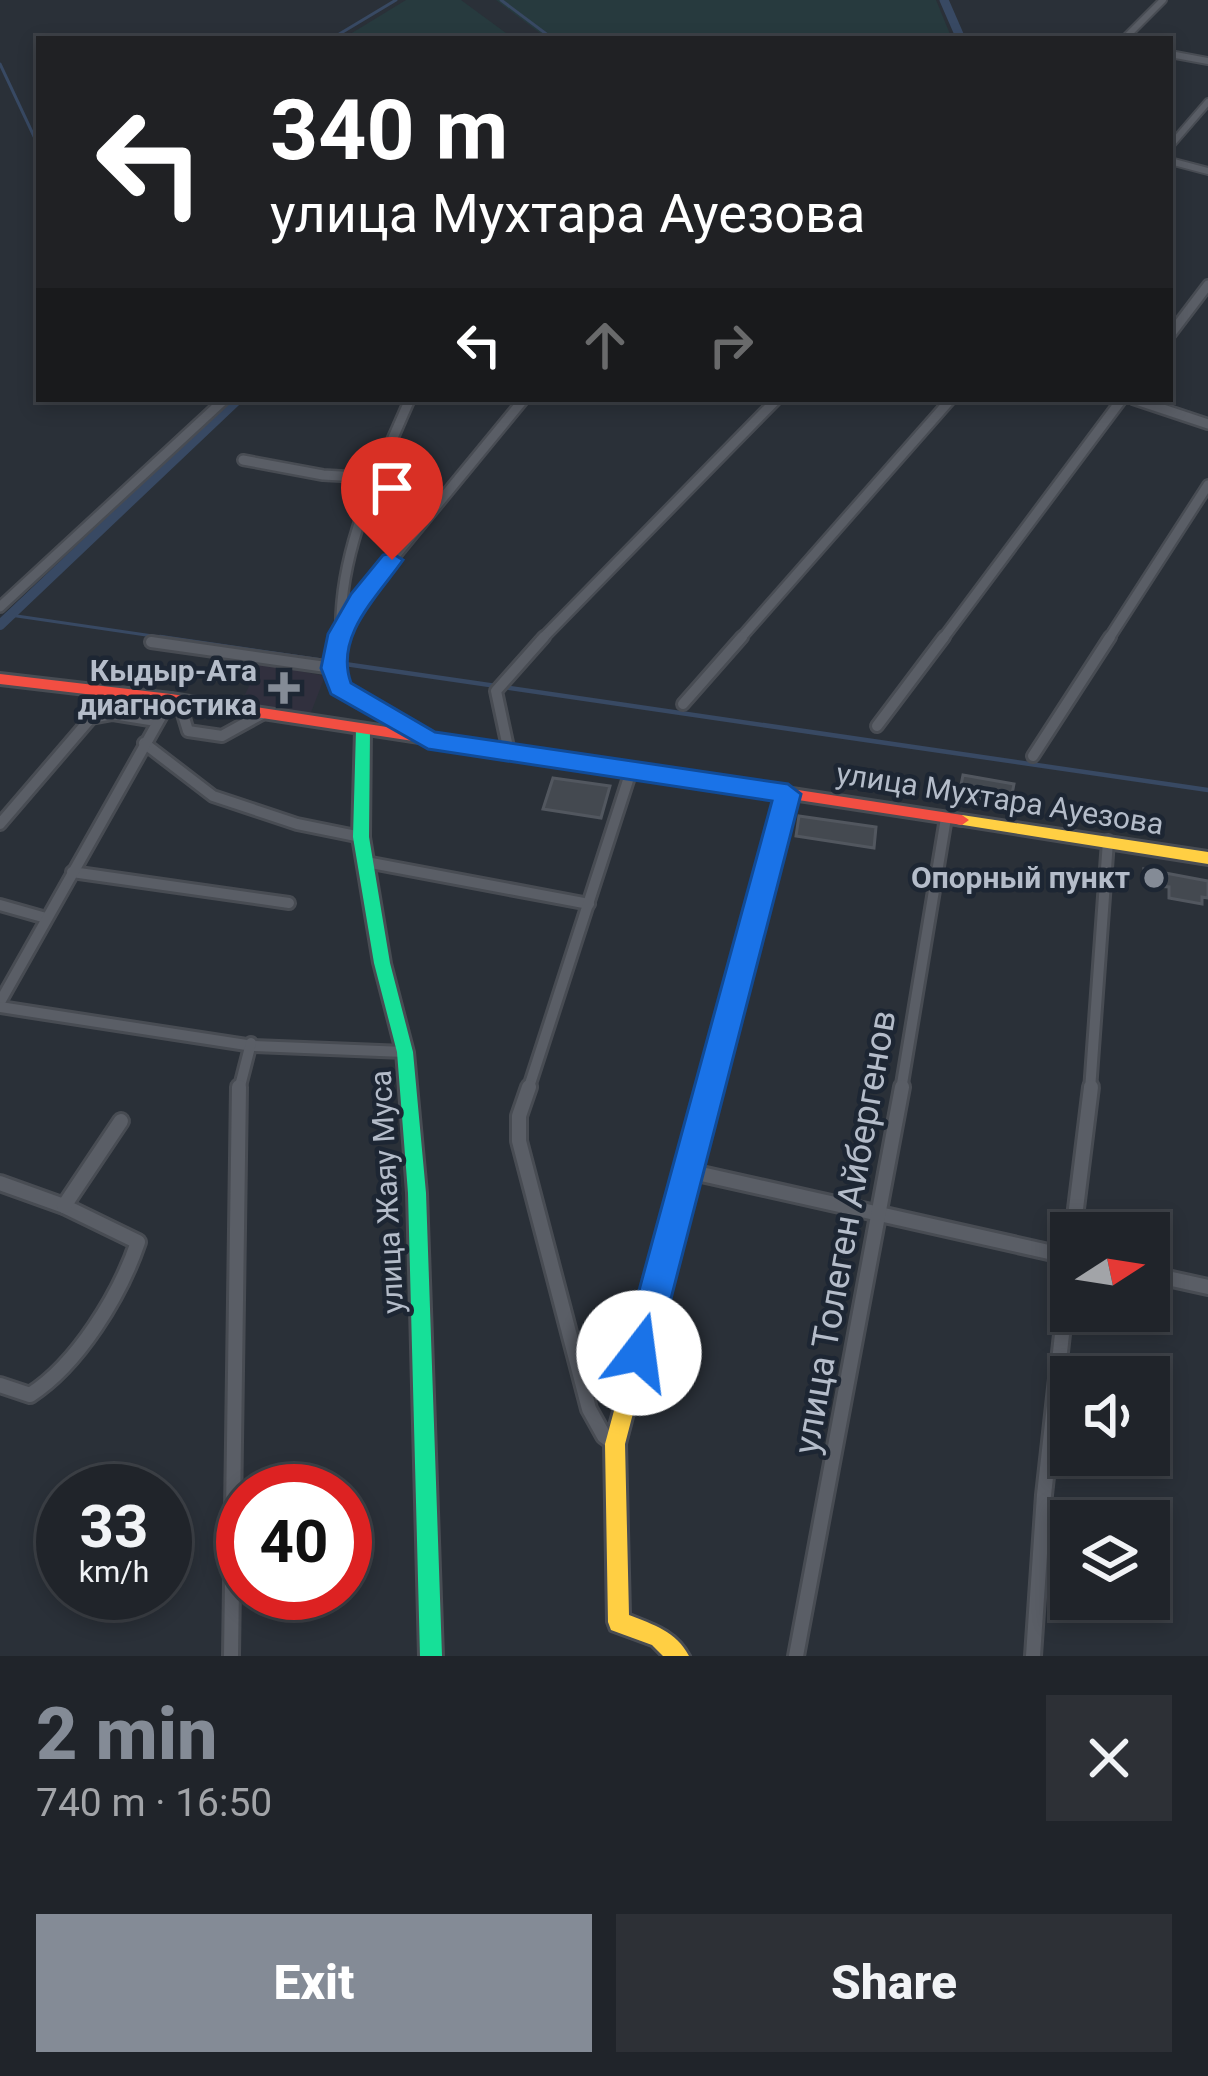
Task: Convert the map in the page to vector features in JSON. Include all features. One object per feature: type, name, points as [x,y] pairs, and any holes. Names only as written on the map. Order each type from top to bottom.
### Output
[{"type":"street","points":[[1127,36],[1163,0]]},
{"type":"street","points":[[1173,55],[1208,61]]},
{"type":"street","points":[[1173,143],[1208,102]]},
{"type":"street","points":[[1173,162],[1208,171]]},
{"type":"street","points":[[1173,331],[1208,285]]},
{"type":"street","points":[[0,608],[222,402]]},
{"type":"street","points":[[409,402],[376,478],[338,605],[340,634],[334,665],[340,688],[428,740]]},
{"type":"street","points":[[340,634],[365,592],[522,402]]},
{"type":"street","points":[[509,752],[498,687],[774,402]]},
{"type":"street","points":[[683,704],[948,402]]},
{"type":"street","points":[[877,726],[1120,402]]},
{"type":"street","points":[[1142,402],[1208,424]]},
{"type":"street","points":[[243,460],[323,475],[376,478]]},
{"type":"street","points":[[1033,756],[1208,484]]},
{"type":"street","points":[[343,589],[365,592]]},
{"type":"street","points":[[151,642],[334,665]]},
{"type":"street","name":"улица Мухтара Ауезова","points":[[0,680],[175,700],[1208,859]]},
{"type":"street","points":[[262,714],[215,736],[188,730],[175,700],[156,721],[0,1004],[251,1043],[362,1054],[405,1052]]},
{"type":"street","points":[[0,824],[91,718],[113,714],[156,721]]},
{"type":"street","name":"улица Жаяу Муса","points":[[363,730],[361,837],[382,963],[405,1052],[416,1193],[431,1656]]},
{"type":"street","points":[[144,743],[213,796],[297,824],[361,837]]},
{"type":"street","points":[[615,1444],[604,1436],[590,1409],[519,1141],[519,1116],[631,771]]},
{"type":"street","points":[[678,1656],[658,1637],[620,1622],[615,1444],[788,794]]},
{"type":"street","name":"улица Толеген Айбергенов","points":[[796,1656],[880,1217],[946,818]]},
{"type":"street","points":[[1076,1212],[1092,1077],[1108,841]]},
{"type":"street","points":[[367,862],[589,904]]},
{"type":"street","points":[[72,872],[289,903]]},
{"type":"street","points":[[0,905],[46,918]]},
{"type":"street","points":[[232,1656],[239,1087],[251,1043]]},
{"type":"street","points":[[64,1206],[121,1121]]},
{"type":"street","points":[[688,1172],[1050,1252]]},
{"type":"street","points":[[0,1183],[135,1236],[138,1248],[51,1384],[39,1392],[20,1394],[0,1385]]},
{"type":"street","points":[[1170,1279],[1208,1287]]},
{"type":"street","points":[[1033,1656],[1044,1495],[1062,1332]]},
{"type":"shaded area","name":"Кыдыр-Ата диагностика","points":[[260,663],[325,676],[310,715],[240,705]]},
{"type":"green space","points":[[406,0],[461,0],[510,36],[347,36]]},
{"type":"green space","points":[[496,0],[936,0],[951,36],[544,36]]},
{"type":"building","points":[[963,775],[1014,784],[1010,804],[959,795]]},
{"type":"building","points":[[553,778],[610,786],[601,818],[543,809]]},
{"type":"building","points":[[799,816],[876,827],[874,848],[796,836]]},
{"type":"building","points":[[1144,869],[1208,881],[1208,898],[1202,897],[1202,904],[1169,898],[1169,887],[1146,885]]},
{"type":"waterway","points":[[336,36],[396,0]]},
{"type":"waterway","points":[[501,0],[549,36]]},
{"type":"waterway","points":[[944,0],[960,36]]},
{"type":"waterway","points":[[0,64],[36,141]]},
{"type":"waterway","points":[[0,625],[235,402]]},
{"type":"waterway","points":[[10,615],[180,640]]},
{"type":"waterway","points":[[160,637],[1208,790]]},
{"type":"traffic: fast","points":[[363,730],[361,837],[382,963],[405,1052],[417,1193],[431,1656]]},
{"type":"traffic: slow","points":[[678,1656],[659,1637],[619,1622],[615,1444],[788,793]]},
{"type":"traffic: slow","points":[[962,820],[1208,858]]},
{"type":"traffic: jam","points":[[0,679],[171,699],[962,820]]},
{"type":"place","name":"Кыдыр-Ата диагностика","points":[[284,688]]},
{"type":"place","name":"Опорный пункт","points":[[1154,878]]},
{"type":"route","points":[[392,560],[359,600],[340,634],[333,668],[340,688],[370,706],[428,740],[788,794],[639,1353]]}]
